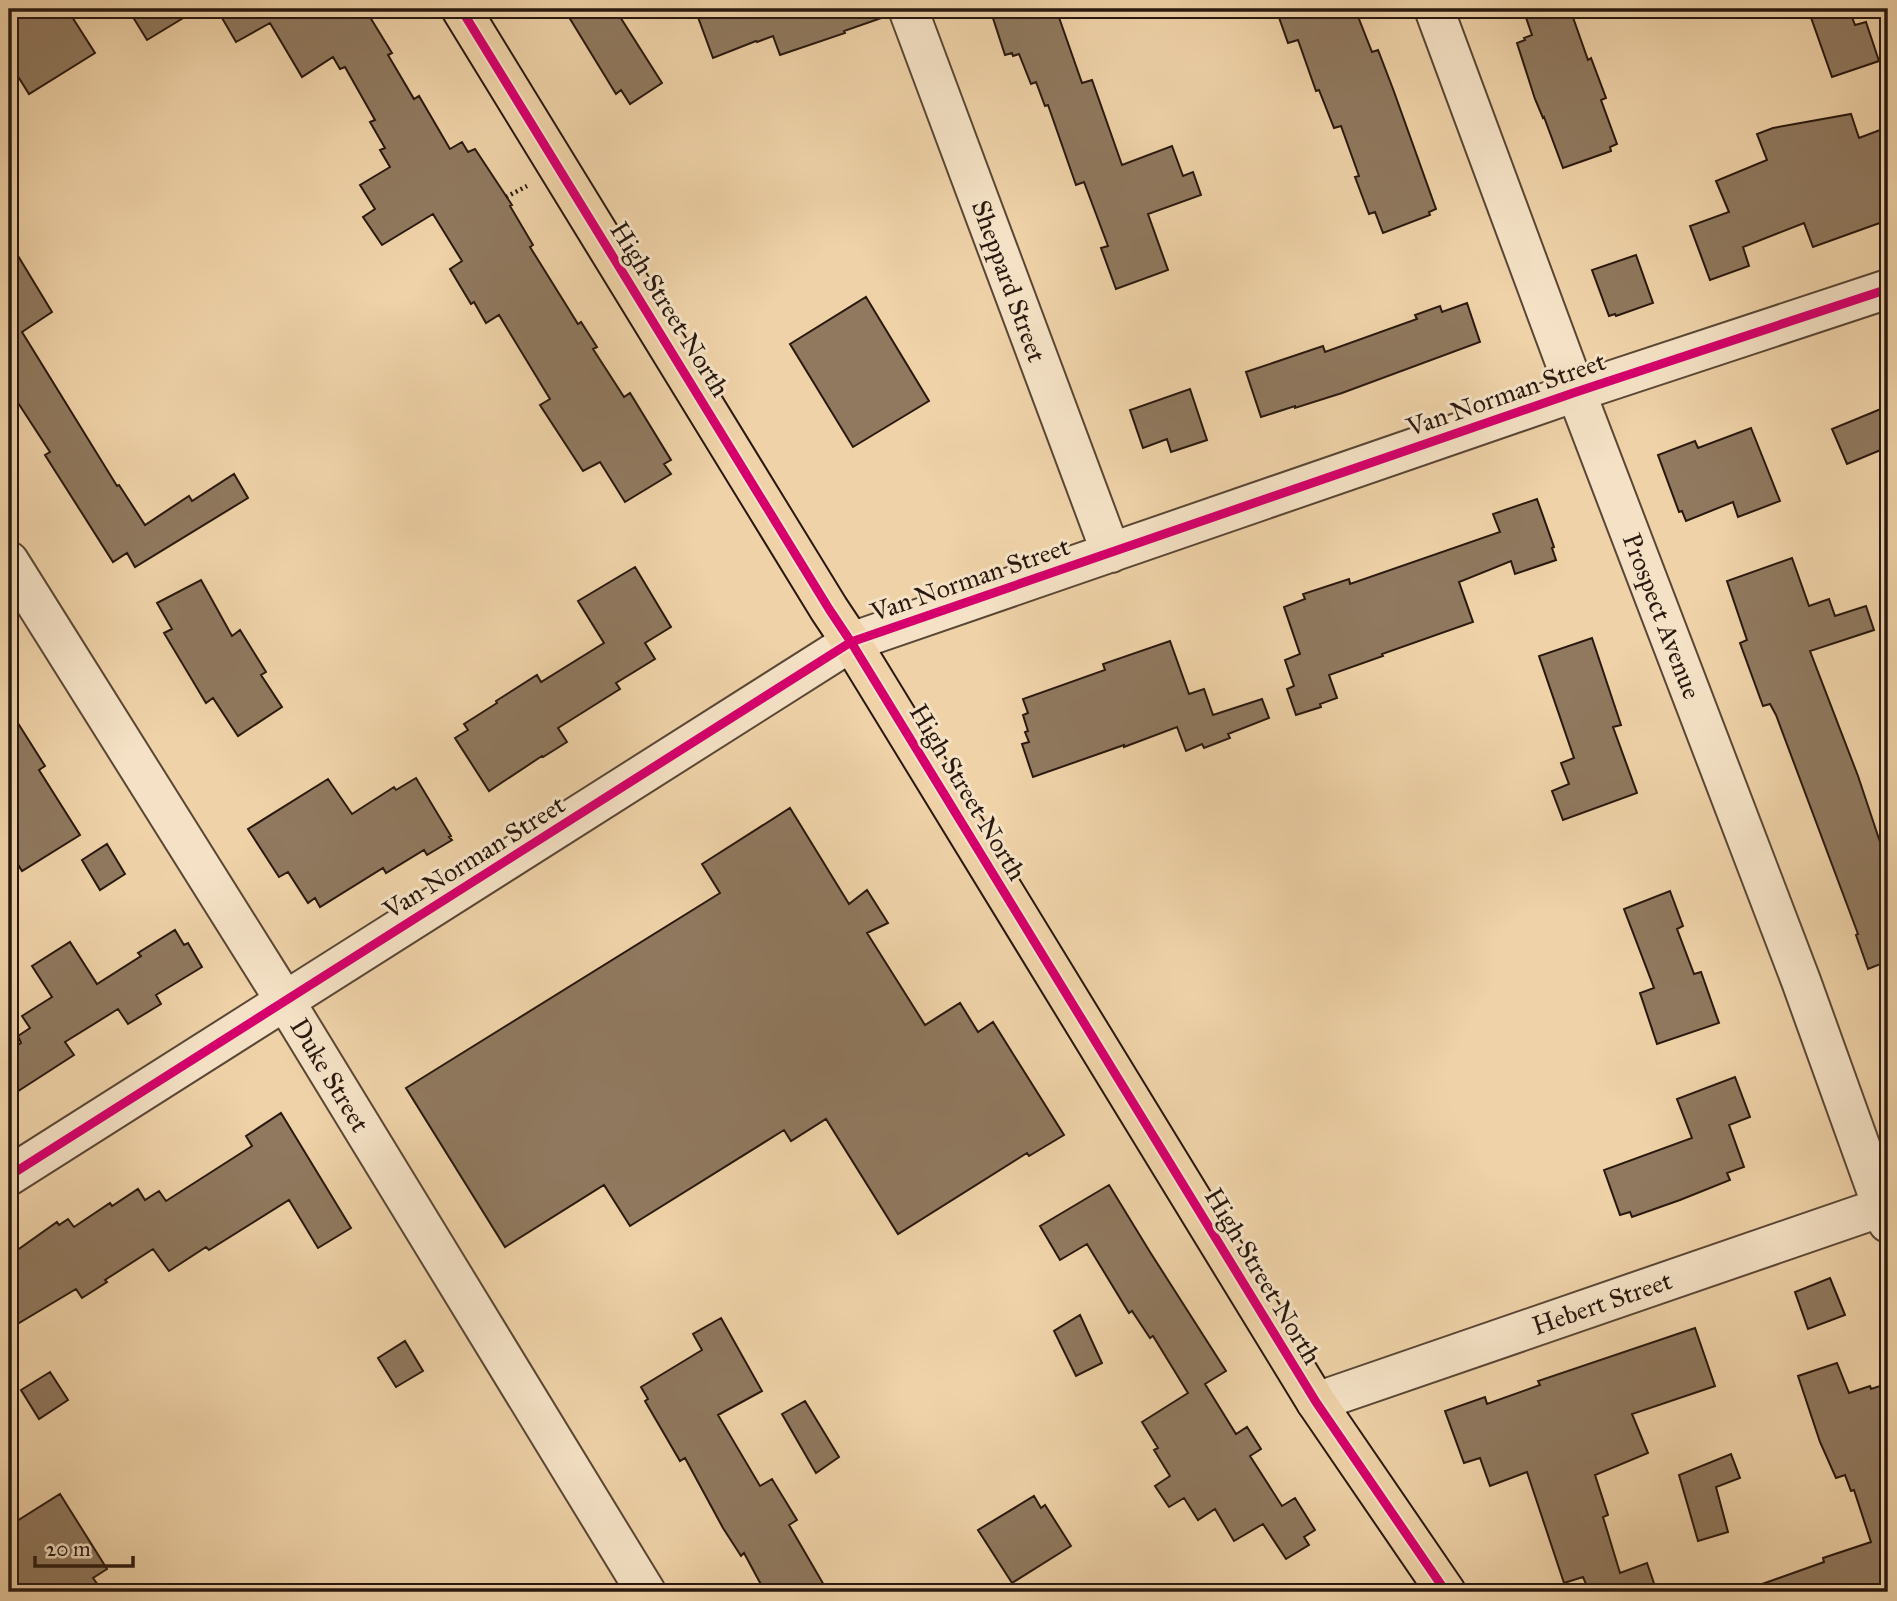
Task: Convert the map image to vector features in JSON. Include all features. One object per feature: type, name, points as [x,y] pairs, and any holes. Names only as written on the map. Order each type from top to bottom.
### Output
[{"type":"main road","name":"High Street North","points":[[461,9],[1316,1402],[1446,1592]]},
{"type":"street","name":"Sheppard Street","points":[[908,9],[1111,553]]},
{"type":"street","name":"Prospect Avenue","points":[[1434,9],[1886,1211]]},
{"type":"street","name":"Van Norman Street","points":[[9,1176],[851,642],[1576,392],[1888,289]]},
{"type":"street","name":"Duke Street","points":[[9,561],[285,1001],[646,1592]]},
{"type":"street","name":"Hebert Street","points":[[1316,1402],[1886,1211]]},
{"type":"path","points":[[506,197],[532,183]]},
{"type":"building","points":[[9,9],[67,9],[95,53],[29,94],[14,70],[9,70]]},
{"type":"building","points":[[128,9],[198,9],[147,40]]},
{"type":"building","points":[[239,9],[365,9],[392,53],[388,55],[414,99],[419,96],[450,149],[462,142],[468,152],[475,149],[512,205],[510,206],[533,245],[530,247],[578,324],[581,322],[597,347],[593,349],[624,397],[630,393],[671,460],[664,464],[671,474],[625,502],[600,462],[583,471],[540,405],[550,399],[499,315],[486,323],[450,269],[462,261],[433,214],[382,245],[363,217],[375,209],[360,185],[390,167],[380,150],[385,148],[370,122],[375,120],[345,67],[340,69],[333,57],[302,77],[270,23],[236,42],[222,18]]},
{"type":"building","points":[[564,9],[615,9],[662,83],[630,104],[621,90],[616,94]]},
{"type":"building","points":[[695,9],[887,9],[887,16],[780,55],[773,36],[713,58]]},
{"type":"building","points":[[990,9],[1056,9],[1082,83],[1092,80],[1122,165],[1172,146],[1183,176],[1193,172],[1201,195],[1148,214],[1168,270],[1116,289],[1101,248],[1108,246],[1084,182],[1076,185],[1048,105],[1045,106],[1036,82],[1031,84],[1019,54],[1005,55]]},
{"type":"building","points":[[1276,9],[1355,9],[1372,52],[1378,50],[1393,89],[1436,209],[1429,212],[1430,215],[1383,233],[1375,212],[1369,214],[1355,177],[1359,176],[1341,126],[1334,128],[1319,90],[1316,91],[1298,40],[1288,43]]},
{"type":"building","points":[[1523,9],[1570,9],[1588,60],[1591,58],[1606,98],[1601,100],[1617,144],[1610,147],[1611,151],[1563,168],[1535,99],[1517,43],[1532,35]]},
{"type":"building","points":[[1808,9],[1849,9],[1855,25],[1866,22],[1879,61],[1832,77]]},
{"type":"building","points":[[1851,114],[1859,138],[1888,127],[1888,220],[1813,247],[1804,223],[1743,247],[1749,266],[1710,280],[1690,226],[1729,212],[1716,181],[1767,160],[1757,134],[1773,128]]},
{"type":"building","points":[[9,241],[52,312],[22,332],[117,486],[119,485],[145,525],[189,496],[192,501],[234,474],[248,498],[135,567],[127,553],[113,562],[45,455],[50,452],[9,389]]},
{"type":"building","points":[[1636,255],[1653,303],[1609,316],[1592,270]]},
{"type":"building","points":[[866,297],[929,401],[853,447],[790,344]]},
{"type":"building","points":[[1467,303],[1480,342],[1342,393],[1261,417],[1246,372],[1323,346],[1325,352],[1417,319],[1415,315],[1440,306],[1442,312]]},
{"type":"building","points":[[1190,389],[1207,440],[1171,452],[1167,439],[1143,448],[1130,410]]},
{"type":"building","points":[[1888,406],[1888,447],[1847,464],[1832,429]]},
{"type":"building","points":[[1751,428],[1780,501],[1738,517],[1733,502],[1686,521],[1682,511],[1679,512],[1658,455],[1695,441],[1698,448]]},
{"type":"building","points":[[1537,499],[1556,560],[1515,574],[1511,561],[1459,582],[1473,622],[1329,675],[1337,698],[1320,704],[1321,707],[1296,715],[1287,689],[1294,686],[1285,660],[1300,654],[1284,607],[1305,599],[1303,594],[1349,579],[1350,584],[1500,532],[1493,514]]},
{"type":"building","points":[[1792,558],[1809,606],[1829,599],[1835,616],[1866,606],[1874,630],[1810,651],[1858,776],[1888,866],[1888,961],[1868,969],[1856,935],[1858,934],[1776,715],[1770,704],[1763,706],[1740,643],[1747,640],[1727,581]]},
{"type":"building","points":[[635,567],[671,627],[645,643],[655,659],[616,683],[620,689],[558,728],[567,742],[489,791],[455,738],[468,730],[464,724],[537,675],[541,682],[604,643],[578,601]]},
{"type":"building","points":[[201,580],[232,636],[240,630],[266,672],[261,675],[282,707],[238,736],[213,698],[206,703],[164,633],[172,629],[157,603]]},
{"type":"building","points":[[1592,638],[1621,725],[1613,727],[1637,793],[1563,820],[1552,791],[1569,784],[1561,763],[1574,758],[1539,656]]},
{"type":"building","points":[[1170,641],[1189,694],[1204,689],[1213,715],[1262,699],[1269,718],[1228,734],[1230,738],[1204,748],[1202,744],[1186,751],[1177,727],[1033,777],[1022,744],[1029,742],[1023,715],[1028,713],[1023,699],[1105,670],[1103,664]]},
{"type":"building","points":[[9,709],[45,766],[39,770],[80,835],[22,871],[9,850]]},
{"type":"building","points":[[416,778],[452,840],[427,855],[424,850],[386,873],[383,868],[320,907],[315,898],[308,903],[288,872],[279,877],[248,829],[328,779],[352,814],[394,787],[396,790]]},
{"type":"building","points":[[790,808],[849,904],[867,890],[888,923],[867,933],[925,1025],[960,1003],[978,1032],[993,1022],[1064,1135],[1029,1156],[1027,1153],[898,1234],[826,1119],[791,1141],[784,1130],[630,1226],[604,1185],[505,1247],[406,1088],[720,893],[702,864]]},
{"type":"building","points":[[107,844],[125,874],[100,890],[82,860]]},
{"type":"building","points":[[1670,891],[1683,926],[1677,929],[1694,974],[1701,972],[1719,1023],[1657,1044],[1640,993],[1654,988],[1624,909]]},
{"type":"building","points":[[175,930],[184,945],[188,943],[202,967],[156,995],[161,1004],[128,1024],[118,1009],[65,1042],[74,1055],[9,1097],[9,1051],[21,1043],[18,1036],[30,1028],[22,1016],[52,997],[32,966],[70,942],[97,984],[141,956],[138,953]]},
{"type":"building","points":[[1735,1077],[1750,1117],[1729,1125],[1744,1167],[1727,1173],[1730,1180],[1680,1200],[1632,1217],[1630,1212],[1620,1215],[1604,1170],[1692,1138],[1677,1099]]},
{"type":"building","points":[[281,1113],[351,1228],[318,1248],[289,1200],[209,1250],[206,1247],[169,1271],[153,1249],[82,1298],[76,1289],[9,1329],[9,1256],[57,1222],[59,1225],[68,1219],[74,1227],[110,1203],[112,1206],[138,1189],[145,1200],[159,1191],[166,1201],[252,1146],[246,1136]]},
{"type":"building","points":[[1109,1185],[1226,1371],[1205,1384],[1236,1434],[1247,1427],[1261,1449],[1250,1456],[1282,1506],[1295,1498],[1315,1530],[1304,1537],[1309,1545],[1286,1559],[1263,1524],[1234,1541],[1215,1509],[1198,1520],[1184,1498],[1169,1507],[1155,1486],[1170,1476],[1154,1450],[1158,1448],[1142,1422],[1188,1393],[1153,1336],[1150,1338],[1132,1311],[1129,1313],[1087,1244],[1060,1260],[1040,1226]]},
{"type":"building","points":[[1830,1278],[1845,1315],[1808,1329],[1795,1292]]},
{"type":"building","points":[[1080,1315],[1102,1363],[1076,1376],[1054,1331]]},
{"type":"building","points":[[721,1318],[762,1391],[718,1415],[760,1486],[772,1479],[797,1520],[789,1525],[828,1592],[765,1592],[744,1553],[741,1556],[723,1528],[685,1458],[680,1461],[645,1401],[648,1399],[641,1387],[702,1350],[693,1334]]},
{"type":"building","points":[[1695,1328],[1715,1386],[1632,1414],[1648,1453],[1595,1475],[1608,1515],[1603,1517],[1620,1573],[1647,1563],[1657,1592],[1576,1592],[1575,1588],[1586,1584],[1583,1577],[1564,1583],[1527,1472],[1490,1486],[1480,1458],[1464,1463],[1445,1411],[1485,1397],[1487,1404],[1540,1385],[1538,1381]]},
{"type":"building","points":[[405,1341],[423,1371],[396,1387],[378,1358]]},
{"type":"building","points":[[1837,1363],[1849,1393],[1870,1386],[1871,1389],[1880,1386],[1888,1411],[1888,1583],[1864,1592],[1751,1592],[1751,1588],[1824,1562],[1823,1558],[1871,1542],[1854,1490],[1851,1491],[1845,1475],[1836,1478],[1820,1442],[1798,1376]]},
{"type":"building","points":[[50,1372],[68,1400],[39,1419],[21,1390]]},
{"type":"building","points":[[805,1401],[839,1457],[816,1473],[782,1414]]},
{"type":"building","points":[[1731,1454],[1740,1478],[1716,1487],[1728,1532],[1698,1541],[1679,1475]]},
{"type":"building","points":[[60,1494],[107,1569],[93,1578],[103,1592],[9,1592],[9,1526]]},
{"type":"building","points":[[1034,1496],[1041,1508],[1045,1505],[1071,1546],[1012,1583],[978,1530]]},
{"type":"cycle path","points":[[461,9],[1316,1402],[1446,1592]]},
{"type":"cycle path","points":[[9,1176],[851,642],[1576,392],[1888,289]]}]
